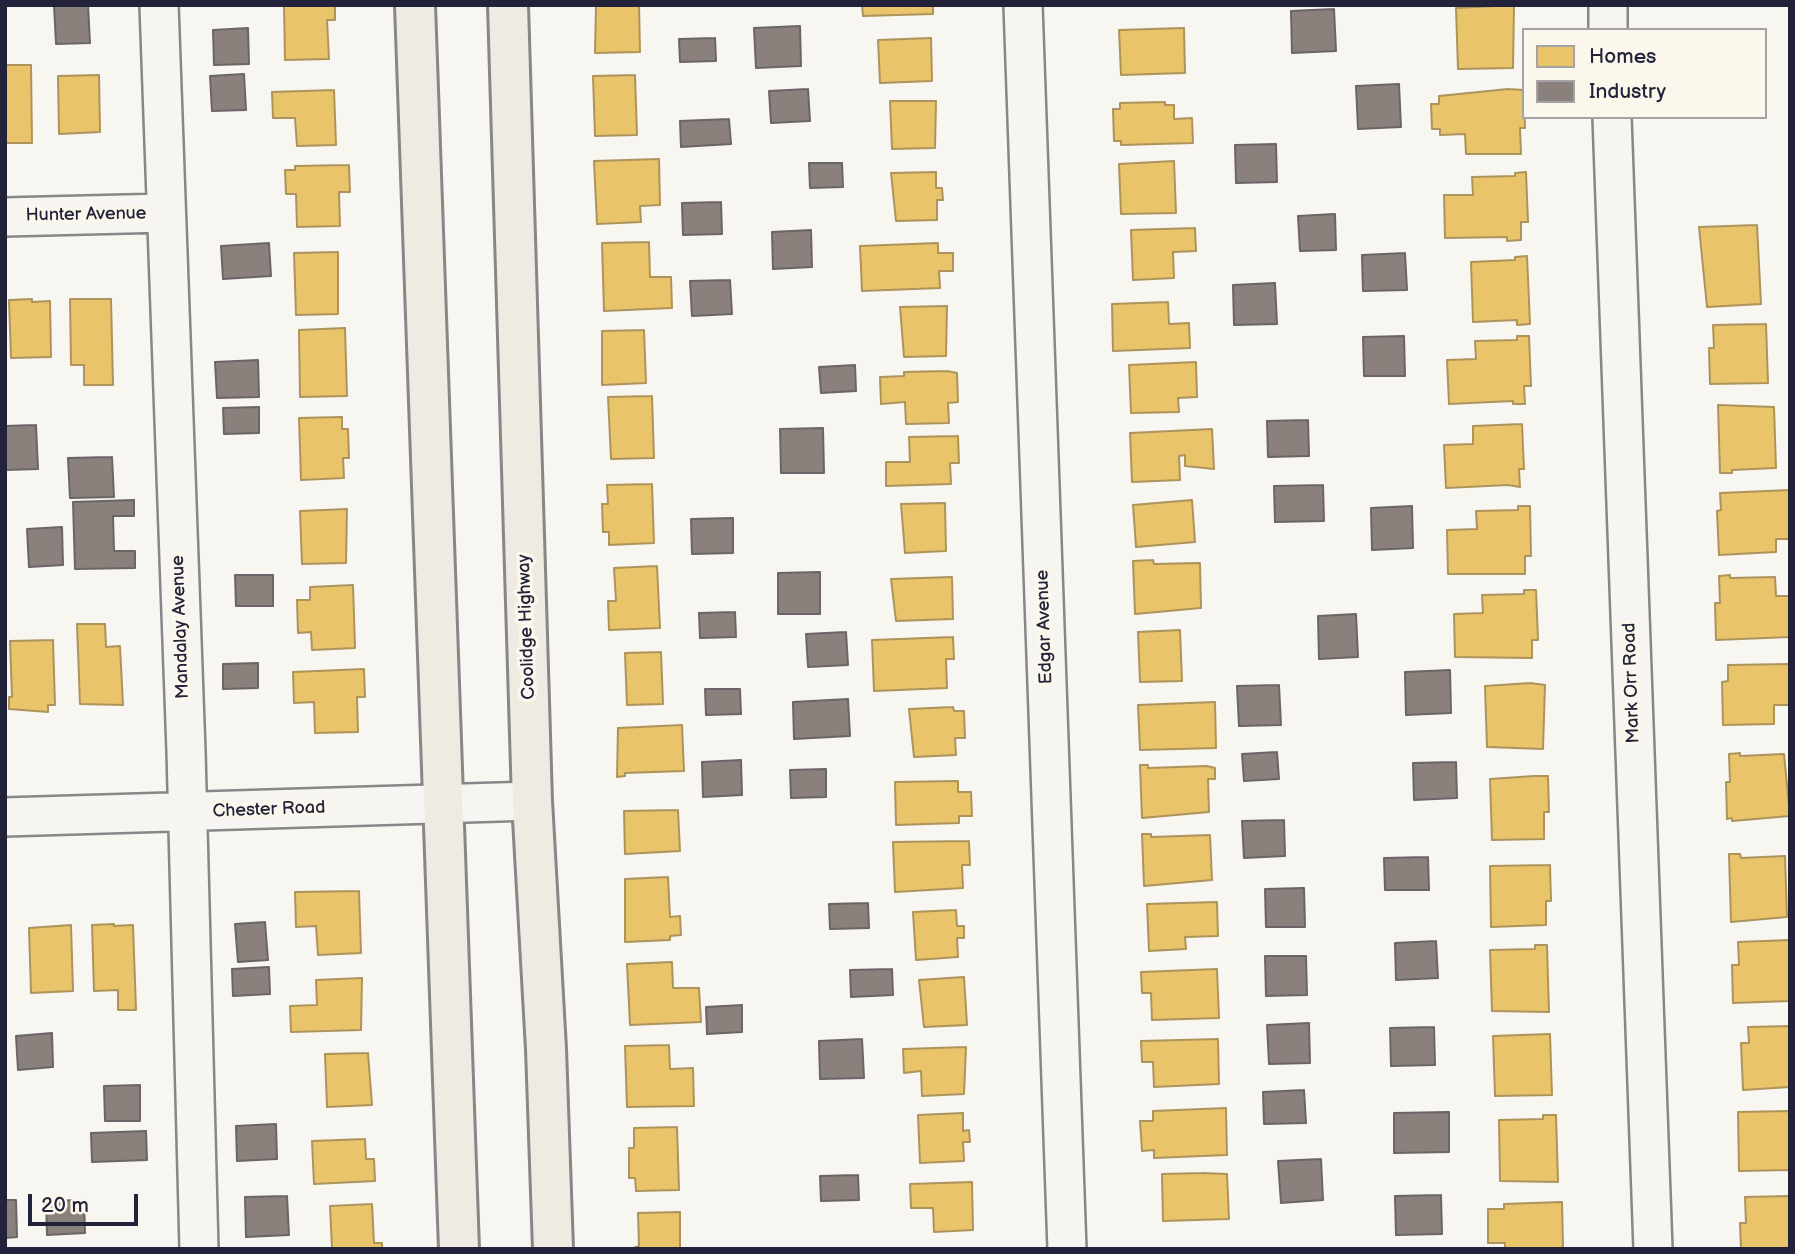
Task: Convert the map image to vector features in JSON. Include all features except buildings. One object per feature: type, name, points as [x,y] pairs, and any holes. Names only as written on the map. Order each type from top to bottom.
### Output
[{"type":"main road","points":[[415,5],[459,1249]]},
{"type":"main road","name":"Coolidge Highway","points":[[508,5],[532,801],[547,1049],[553,1249]]},
{"type":"street","name":"Mandalay Avenue","points":[[159,5],[199,1249]]},
{"type":"street","name":"Edgar Avenue","points":[[1023,5],[1067,1249]]},
{"type":"street","points":[[1608,5],[1608,28]]},
{"type":"street","name":"Mark Orr Road","points":[[1612,119],[1653,1249]]},
{"type":"street","name":"Hunter Avenue","points":[[5,217],[166,213]]},
{"type":"street","name":"Chester Road","points":[[5,817],[532,801]]}]
